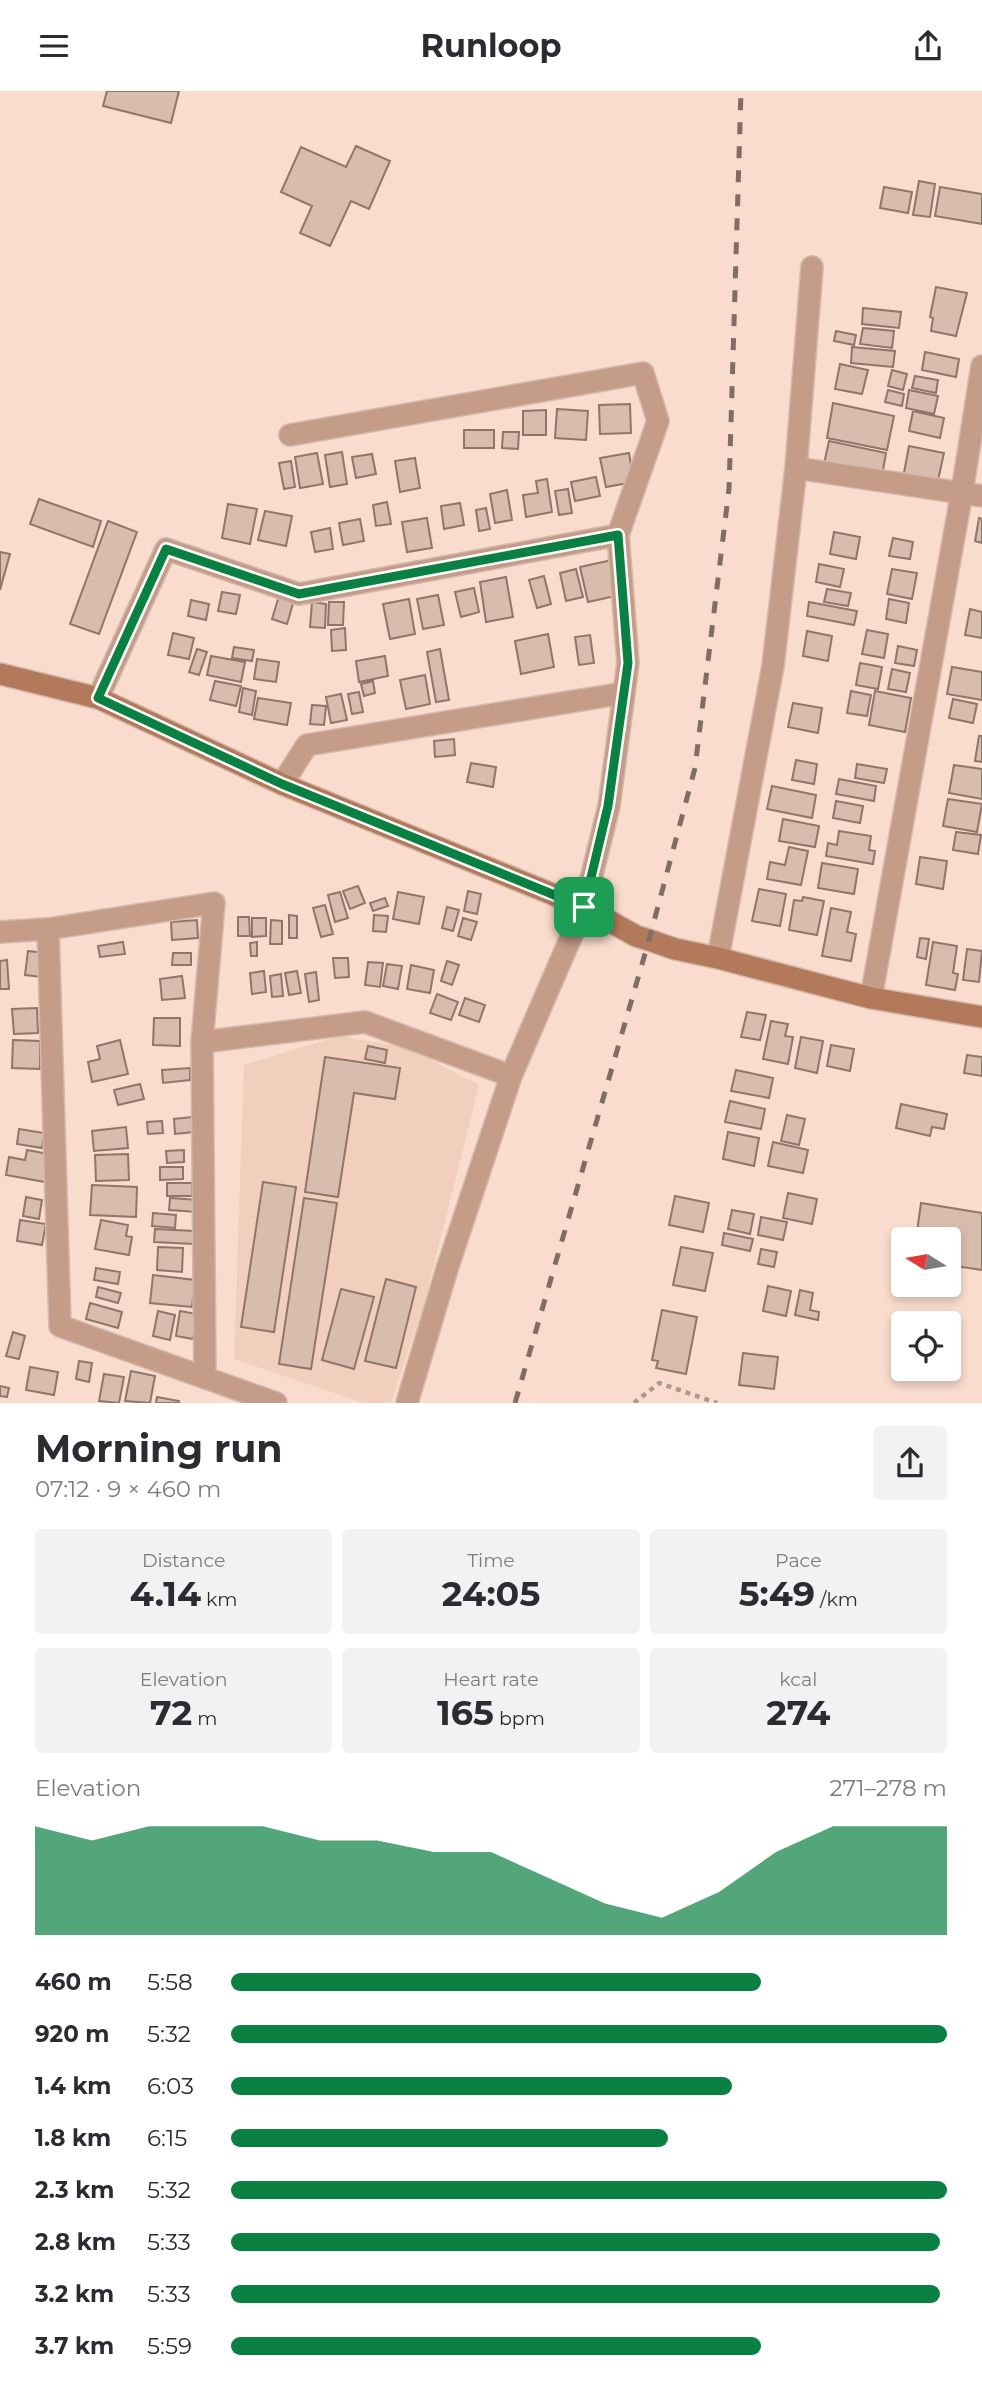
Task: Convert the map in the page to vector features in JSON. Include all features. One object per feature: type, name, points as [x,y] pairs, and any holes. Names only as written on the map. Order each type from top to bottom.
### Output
[{"type":"street","points":[[718,958],[773,666],[796,468],[812,267]]},
{"type":"street","points":[[871,998],[972,494],[982,366]]},
{"type":"street","points":[[290,435],[643,373],[658,421],[618,535],[628,663],[608,806],[584,907],[511,1076],[447,1269],[407,1403]]},
{"type":"street","points":[[796,468],[972,494]]},
{"type":"street","points":[[98,698],[166,549],[299,594],[618,535]]},
{"type":"street","points":[[0,674],[98,698],[282,784],[584,907],[636,936],[675,949],[871,998],[982,1017]]},
{"type":"street","points":[[282,784],[307,745],[624,693]]},
{"type":"street","points":[[0,932],[48,929],[214,903],[202,1042],[205,1378]]},
{"type":"street","points":[[48,929],[60,1326],[276,1403]]},
{"type":"street","points":[[202,1042],[365,1022],[511,1076]]},
{"type":"path","points":[[634,1403],[659,1383],[717,1403]]},
{"type":"shaded area","points":[[339,1036],[408,1048],[479,1085],[424,1304],[391,1403],[364,1403],[234,1359],[244,1065]]},
{"type":"building","points":[[107,91],[179,91],[171,123],[103,106]]},
{"type":"building","points":[[356,146],[390,161],[369,209],[351,201],[330,246],[300,233],[312,206],[281,192],[301,147],[346,167]]},
{"type":"building","points":[[919,181],[935,184],[930,217],[913,215]]},
{"type":"building","points":[[884,187],[912,192],[908,213],[880,208]]},
{"type":"building","points":[[940,187],[982,194],[982,224],[935,216]]},
{"type":"building","points":[[936,287],[967,293],[956,336],[931,331],[933,318],[930,317]]},
{"type":"building","points":[[863,308],[901,312],[899,328],[862,324]]},
{"type":"building","points":[[863,328],[894,331],[892,348],[860,344]]},
{"type":"building","points":[[836,331],[856,335],[854,345],[834,341]]},
{"type":"building","points":[[852,347],[895,351],[893,367],[851,363]]},
{"type":"building","points":[[925,352],[959,359],[956,377],[922,370]]},
{"type":"building","points":[[840,364],[868,370],[862,394],[835,389]]},
{"type":"building","points":[[892,370],[907,374],[903,390],[888,386]]},
{"type":"building","points":[[915,376],[938,380],[936,393],[912,388]]},
{"type":"building","points":[[888,390],[904,394],[902,406],[885,402]]},
{"type":"building","points":[[909,390],[938,396],[934,414],[906,408]]},
{"type":"building","points":[[833,403],[894,416],[887,450],[827,438]]},
{"type":"building","points":[[630,404],[631,433],[600,434],[599,405]]},
{"type":"building","points":[[557,409],[588,411],[586,440],[555,438]]},
{"type":"building","points":[[546,410],[546,435],[523,435],[523,411]]},
{"type":"building","points":[[913,411],[944,418],[940,438],[909,431]]},
{"type":"building","points":[[464,430],[494,430],[494,448],[464,448]]},
{"type":"building","points":[[503,432],[519,432],[518,449],[502,448]]},
{"type":"building","points":[[829,441],[886,453],[882,476],[824,464]]},
{"type":"building","points":[[909,446],[944,453],[937,485],[903,478]]},
{"type":"building","points":[[342,452],[347,484],[330,487],[325,455]]},
{"type":"building","points":[[317,453],[323,484],[300,488],[295,457]]},
{"type":"building","points":[[629,453],[634,482],[606,487],[600,458]]},
{"type":"building","points":[[372,454],[376,474],[356,478],[352,457]]},
{"type":"building","points":[[415,458],[420,488],[400,492],[395,461]]},
{"type":"building","points":[[291,461],[295,487],[284,489],[279,463]]},
{"type":"building","points":[[596,477],[600,496],[575,501],[571,482]]},
{"type":"building","points":[[547,479],[552,512],[526,517],[523,495],[538,493],[536,481]]},
{"type":"building","points":[[568,489],[572,513],[559,515],[555,491]]},
{"type":"building","points":[[507,490],[512,520],[495,523],[490,494]]},
{"type":"building","points":[[39,499],[101,521],[93,547],[30,524]]},
{"type":"building","points":[[387,502],[391,524],[376,526],[373,505]]},
{"type":"building","points":[[460,503],[464,525],[444,529],[441,506]]},
{"type":"building","points":[[228,504],[257,509],[250,544],[222,538]]},
{"type":"building","points":[[486,508],[490,529],[479,531],[476,510]]},
{"type":"building","points":[[265,511],[292,516],[286,546],[258,540]]},
{"type":"building","points":[[427,518],[432,548],[407,552],[402,522]]},
{"type":"building","points":[[979,518],[982,519],[982,543],[975,541]]},
{"type":"building","points":[[360,519],[364,541],[343,545],[339,523]]},
{"type":"building","points":[[108,521],[137,532],[99,634],[70,624]]},
{"type":"building","points":[[330,528],[333,549],[315,552],[311,532]]},
{"type":"building","points":[[834,532],[860,537],[856,559],[830,554]]},
{"type":"building","points":[[893,538],[913,542],[910,559],[889,556]]},
{"type":"building","points":[[0,552],[10,554],[0,590]]},
{"type":"building","points":[[612,560],[620,595],[588,602],[580,567]]},
{"type":"building","points":[[819,564],[844,569],[840,587],[816,582]]},
{"type":"building","points":[[576,569],[583,597],[566,601],[560,573]]},
{"type":"building","points":[[892,569],[917,573],[912,599],[887,594]]},
{"type":"building","points":[[544,576],[551,604],[537,608],[529,580]]},
{"type":"building","points":[[506,577],[513,617],[486,622],[480,582]]},
{"type":"building","points":[[474,588],[479,612],[461,617],[455,592]]},
{"type":"building","points":[[827,589],[851,593],[848,606],[824,602]]},
{"type":"building","points":[[222,592],[240,595],[236,614],[218,611]]},
{"type":"building","points":[[438,595],[444,625],[423,629],[417,599]]},
{"type":"building","points":[[279,596],[294,600],[287,624],[272,619]]},
{"type":"building","points":[[409,599],[415,634],[390,639],[383,604]]},
{"type":"building","points":[[889,599],[909,603],[906,623],[886,619]]},
{"type":"building","points":[[191,600],[209,604],[206,620],[188,616]]},
{"type":"building","points":[[312,602],[326,604],[325,628],[310,627]]},
{"type":"building","points":[[329,602],[344,602],[343,625],[328,625]]},
{"type":"building","points":[[809,602],[857,611],[854,625],[807,616]]},
{"type":"building","points":[[970,609],[982,612],[982,638],[965,635]]},
{"type":"building","points":[[345,628],[346,650],[332,651],[331,630]]},
{"type":"building","points":[[867,630],[888,634],[884,658],[862,654]]},
{"type":"building","points":[[807,631],[832,636],[828,661],[803,656]]},
{"type":"building","points":[[173,633],[194,638],[189,659],[168,655]]},
{"type":"building","points":[[548,634],[554,667],[521,674],[515,641]]},
{"type":"building","points":[[590,635],[594,663],[579,665],[575,637]]},
{"type":"building","points":[[898,646],[917,650],[914,666],[895,663]]},
{"type":"building","points":[[234,647],[254,650],[252,661],[232,658]]},
{"type":"building","points":[[197,649],[207,652],[199,675],[189,672]]},
{"type":"building","points":[[440,649],[449,700],[436,702],[427,652]]},
{"type":"building","points":[[211,656],[245,662],[241,682],[207,675]]},
{"type":"building","points":[[385,656],[388,676],[359,682],[356,661]]},
{"type":"building","points":[[257,659],[279,662],[276,682],[254,679]]},
{"type":"building","points":[[860,663],[882,667],[878,689],[856,685]]},
{"type":"building","points":[[952,667],[982,672],[982,700],[947,694]]},
{"type":"building","points":[[892,669],[910,673],[906,692],[888,689]]},
{"type":"building","points":[[425,675],[430,704],[406,709],[400,680]]},
{"type":"building","points":[[215,681],[241,686],[236,706],[210,700]]},
{"type":"building","points":[[373,681],[375,693],[364,696],[361,684]]},
{"type":"building","points":[[243,688],[256,691],[252,715],[239,712]]},
{"type":"building","points":[[851,691],[871,695],[867,716],[847,713]]},
{"type":"building","points":[[875,691],[911,698],[905,732],[869,725]]},
{"type":"building","points":[[359,692],[363,712],[352,714],[348,694]]},
{"type":"building","points":[[341,694],[347,720],[331,723],[326,697]]},
{"type":"building","points":[[258,698],[291,703],[287,725],[254,719]]},
{"type":"building","points":[[953,699],[977,704],[973,723],[949,718]]},
{"type":"building","points":[[793,703],[822,708],[818,733],[788,727]]},
{"type":"building","points":[[312,705],[326,706],[324,725],[310,724]]},
{"type":"building","points":[[979,736],[982,736],[982,762],[975,761]]},
{"type":"building","points":[[454,739],[455,755],[435,757],[434,741]]},
{"type":"building","points":[[796,760],[817,764],[814,784],[792,780]]},
{"type":"building","points":[[471,763],[496,767],[493,787],[467,782]]},
{"type":"building","points":[[857,764],[887,769],[884,783],[855,778]]},
{"type":"building","points":[[954,765],[982,769],[982,799],[949,793]]},
{"type":"building","points":[[839,779],[876,786],[874,801],[836,794]]},
{"type":"building","points":[[772,786],[816,795],[812,818],[767,809]]},
{"type":"building","points":[[948,799],[982,804],[977,832],[943,826]]},
{"type":"building","points":[[836,801],[863,806],[860,823],[833,818]]},
{"type":"building","points":[[783,819],[819,826],[815,847],[779,841]]},
{"type":"building","points":[[839,831],[871,836],[869,850],[875,851],[873,864],[826,856],[828,843],[837,845]]},
{"type":"building","points":[[956,832],[981,835],[978,854],[953,850]]},
{"type":"building","points":[[789,847],[808,851],[801,885],[767,879],[770,862],[785,865]]},
{"type":"building","points":[[920,857],[947,861],[943,889],[916,884]]},
{"type":"building","points":[[822,863],[858,869],[854,894],[818,888]]},
{"type":"building","points":[[358,886],[365,903],[350,909],[343,891]]},
{"type":"building","points":[[759,889],[786,894],[780,926],[752,921]]},
{"type":"building","points":[[468,891],[481,894],[477,914],[464,911]]},
{"type":"building","points":[[340,892],[348,918],[335,922],[328,895]]},
{"type":"building","points":[[398,892],[424,897],[419,924],[393,919]]},
{"type":"building","points":[[803,897],[824,901],[817,935],[789,930],[794,900],[802,901]]},
{"type":"building","points":[[385,898],[388,906],[373,911],[370,903]]},
{"type":"building","points":[[325,905],[333,934],[321,937],[313,908]]},
{"type":"building","points":[[447,907],[459,910],[453,931],[442,928]]},
{"type":"building","points":[[831,908],[851,912],[847,932],[856,934],[851,961],[822,956]]},
{"type":"building","points":[[289,915],[297,916],[297,938],[289,938]]},
{"type":"building","points":[[374,915],[388,916],[386,932],[373,931]]},
{"type":"building","points":[[238,917],[249,917],[250,936],[238,936]]},
{"type":"building","points":[[252,918],[266,918],[266,936],[252,937]]},
{"type":"building","points":[[463,918],[477,922],[471,940],[458,936]]},
{"type":"building","points":[[197,920],[198,938],[172,940],[171,922]]},
{"type":"building","points":[[271,920],[282,921],[282,944],[270,944]]},
{"type":"building","points":[[920,938],[929,939],[926,959],[917,957]]},
{"type":"building","points":[[123,942],[125,954],[100,957],[98,946]]},
{"type":"building","points":[[257,942],[257,956],[251,956],[250,943]]},
{"type":"building","points":[[933,942],[957,946],[953,973],[958,974],[955,990],[926,985]]},
{"type":"building","points":[[967,949],[982,951],[979,982],[963,980]]},
{"type":"building","points":[[28,951],[45,953],[42,977],[25,975]]},
{"type":"building","points":[[173,953],[191,953],[191,965],[172,965]]},
{"type":"building","points":[[333,958],[348,958],[349,977],[335,978]]},
{"type":"building","points":[[7,960],[9,989],[0,989],[0,961]]},
{"type":"building","points":[[447,961],[459,965],[452,985],[441,981]]},
{"type":"building","points":[[368,962],[383,963],[380,987],[365,985]]},
{"type":"building","points":[[387,964],[402,966],[398,989],[383,986]]},
{"type":"building","points":[[411,965],[434,970],[430,993],[407,989]]},
{"type":"building","points":[[264,971],[266,992],[252,994],[250,973]]},
{"type":"building","points":[[297,971],[301,993],[289,995],[285,973]]},
{"type":"building","points":[[316,972],[319,1000],[309,1002],[305,974]]},
{"type":"building","points":[[281,974],[283,996],[272,997],[270,976]]},
{"type":"building","points":[[182,976],[185,998],[162,1000],[160,979]]},
{"type":"building","points":[[437,994],[458,1002],[451,1020],[430,1013]]},
{"type":"building","points":[[465,998],[485,1005],[479,1022],[459,1015]]},
{"type":"building","points":[[37,1008],[38,1033],[14,1034],[12,1009]]},
{"type":"building","points":[[747,1012],[766,1015],[760,1040],[741,1037]]},
{"type":"building","points":[[154,1018],[180,1018],[180,1046],[153,1045]]},
{"type":"building","points":[[771,1021],[788,1024],[785,1036],[793,1037],[788,1064],[763,1059]]},
{"type":"building","points":[[801,1037],[823,1041],[817,1073],[795,1068]]},
{"type":"building","points":[[13,1040],[40,1041],[40,1069],[12,1068]]},
{"type":"building","points":[[120,1040],[128,1074],[92,1082],[88,1062],[100,1059],[97,1046]]},
{"type":"building","points":[[831,1045],[854,1049],[850,1071],[827,1066]]},
{"type":"building","points":[[368,1046],[387,1050],[385,1063],[365,1059]]},
{"type":"building","points":[[967,1055],[982,1057],[982,1076],[964,1073]]},
{"type":"building","points":[[325,1057],[400,1068],[395,1099],[354,1093],[338,1197],[305,1192]]},
{"type":"building","points":[[190,1068],[190,1080],[163,1083],[162,1070]]},
{"type":"building","points":[[736,1070],[773,1078],[769,1098],[731,1091]]},
{"type":"building","points":[[140,1084],[144,1099],[118,1105],[114,1090]]},
{"type":"building","points":[[730,1101],[765,1109],[761,1129],[725,1122]]},
{"type":"building","points":[[901,1104],[947,1114],[944,1129],[932,1127],[930,1136],[896,1128]]},
{"type":"building","points":[[787,1115],[805,1119],[799,1145],[781,1141]]},
{"type":"building","points":[[192,1117],[194,1132],[175,1134],[174,1119]]},
{"type":"building","points":[[162,1121],[163,1133],[148,1134],[147,1122]]},
{"type":"building","points":[[126,1127],[128,1148],[94,1151],[92,1131]]},
{"type":"building","points":[[19,1129],[44,1133],[42,1148],[17,1144]]},
{"type":"building","points":[[728,1132],[759,1138],[754,1166],[723,1159]]},
{"type":"building","points":[[773,1142],[808,1150],[803,1173],[768,1166]]},
{"type":"building","points":[[27,1150],[49,1154],[45,1182],[6,1175],[9,1157],[25,1160]]},
{"type":"building","points":[[184,1150],[184,1162],[167,1163],[166,1151]]},
{"type":"building","points":[[128,1154],[129,1180],[96,1181],[95,1155]]},
{"type":"building","points":[[160,1167],[183,1167],[183,1179],[160,1180]]},
{"type":"building","points":[[263,1182],[296,1187],[274,1332],[241,1327]]},
{"type":"building","points":[[167,1183],[192,1183],[192,1196],[167,1196]]},
{"type":"building","points":[[92,1185],[137,1187],[136,1217],[90,1215]]},
{"type":"building","points":[[788,1193],[817,1199],[812,1224],[783,1218]]},
{"type":"building","points":[[675,1196],[709,1203],[703,1232],[669,1225]]},
{"type":"building","points":[[26,1197],[42,1200],[39,1219],[23,1216]]},
{"type":"building","points":[[170,1198],[198,1200],[197,1212],[169,1210]]},
{"type":"building","points":[[304,1198],[337,1203],[311,1369],[279,1364]]},
{"type":"building","points":[[921,1203],[982,1213],[982,1270],[961,1267],[961,1227],[918,1227]]},
{"type":"building","points":[[732,1210],[754,1214],[750,1234],[728,1229]]},
{"type":"building","points":[[153,1213],[176,1215],[175,1228],[152,1226]]},
{"type":"building","points":[[761,1217],[787,1222],[783,1240],[758,1235]]},
{"type":"building","points":[[20,1220],[46,1224],[42,1245],[17,1241]]},
{"type":"building","points":[[101,1220],[128,1225],[126,1236],[132,1237],[129,1255],[95,1249]]},
{"type":"building","points":[[155,1229],[194,1231],[193,1244],[154,1242]]},
{"type":"building","points":[[724,1233],[753,1239],[750,1251],[722,1245]]},
{"type":"building","points":[[158,1247],[183,1248],[182,1272],[157,1270]]},
{"type":"building","points":[[681,1247],[713,1253],[705,1291],[673,1285]]},
{"type":"building","points":[[761,1249],[777,1252],[774,1267],[758,1264]]},
{"type":"building","points":[[96,1268],[120,1272],[118,1284],[94,1280]]},
{"type":"building","points":[[153,1275],[195,1280],[192,1307],[150,1303]]},
{"type":"building","points":[[386,1279],[416,1287],[396,1368],[365,1361]]},
{"type":"building","points":[[768,1286],[791,1291],[786,1316],[763,1311]]},
{"type":"building","points":[[98,1287],[121,1293],[118,1303],[96,1297]]},
{"type":"building","points":[[341,1289],[374,1297],[354,1369],[322,1360]]},
{"type":"building","points":[[800,1290],[813,1293],[810,1310],[819,1312],[818,1320],[795,1315]]},
{"type":"building","points":[[90,1303],[122,1312],[118,1328],[86,1319]]},
{"type":"building","points":[[662,1310],[697,1317],[686,1374],[656,1368],[658,1361],[652,1360]]},
{"type":"building","points":[[158,1311],[175,1315],[170,1340],[153,1336]]},
{"type":"building","points":[[180,1311],[197,1314],[193,1339],[176,1336]]},
{"type":"building","points":[[13,1332],[25,1336],[19,1359],[6,1356]]},
{"type":"building","points":[[743,1353],[778,1357],[774,1389],[739,1385]]},
{"type":"building","points":[[79,1361],[92,1363],[89,1382],[76,1379]]},
{"type":"building","points":[[30,1367],[58,1372],[54,1395],[26,1390]]},
{"type":"building","points":[[131,1371],[155,1376],[150,1403],[125,1401]]},
{"type":"building","points":[[104,1374],[124,1377],[119,1403],[99,1401]]},
{"type":"building","points":[[0,1386],[9,1388],[7,1397],[0,1396]]},
{"type":"building","points":[[157,1397],[179,1401],[179,1403],[156,1403]]},
{"type":"railway","points":[[515,1403],[649,940],[695,768],[729,489],[741,91]]},
{"type":"route","points":[[618,535],[628,663],[608,806],[584,907],[282,784],[98,698],[166,549],[299,594],[618,535]]}]
